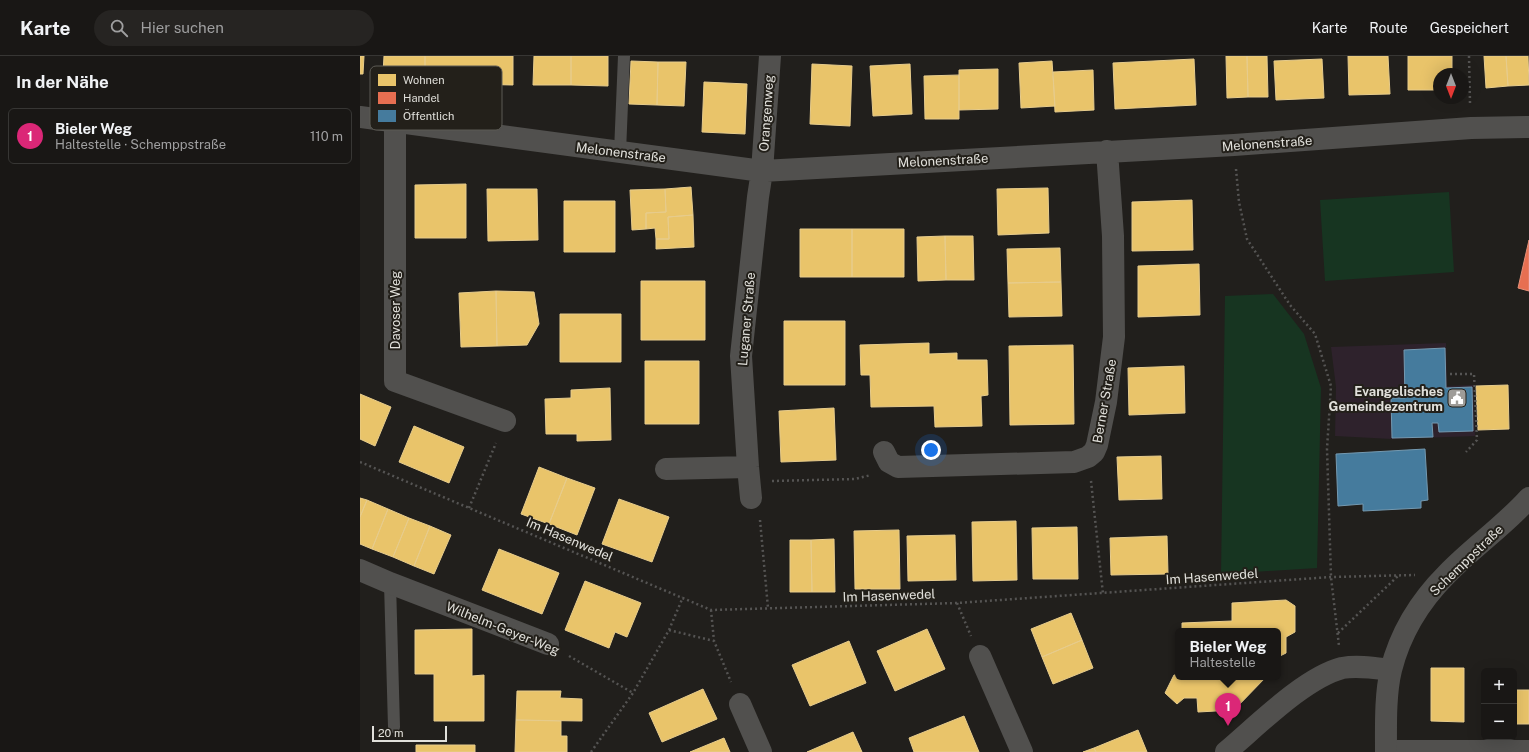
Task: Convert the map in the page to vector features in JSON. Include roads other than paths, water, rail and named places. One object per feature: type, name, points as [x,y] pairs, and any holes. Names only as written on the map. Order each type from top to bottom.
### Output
[{"type":"street","name":"Orangenweg","points":[[762,171],[770,56]]},
{"type":"street","name":"Melonenstraße","points":[[360,118],[370,119]]},
{"type":"street","name":"Melonenstraße","points":[[449,130],[762,171],[1234,145],[1471,128],[1529,127]]},
{"type":"street","name":"Davoser Weg","points":[[395,130],[395,381],[505,421]]},
{"type":"street","name":"Berner Straße","points":[[891,460],[1074,462],[1088,457],[1094,452],[1100,433],[1114,337],[1113,236],[1107,151]]},
{"type":"street","name":"Luganer Straße","points":[[666,470],[749,482],[741,356],[762,171]]},
{"type":"street","name":"Schemppstraße","points":[[1386,752],[1387,709],[1391,670],[1402,639],[1415,613],[1447,574],[1492,535],[1529,498]]},
{"type":"street","name":"Wilhelm-Geyer-Weg","points":[[360,570],[548,644]]},
{"type":"street","points":[[980,656],[1022,752]]},
{"type":"street","points":[[1226,752],[1310,682],[1342,668],[1365,667],[1391,670]]},
{"type":"street","points":[[740,704],[761,752]]},
{"type":"street","points":[[1386,752],[1529,751]]},
{"type":"lane","points":[[620,152],[624,56]]},
{"type":"lane","points":[[390,583],[394,727]]},
{"type":"place","name":"Evangelisches Gemeindezentrum","points":[[1457,398]]},
{"type":"place","name":"Bieler Weg","points":[[1228,726]]}]
